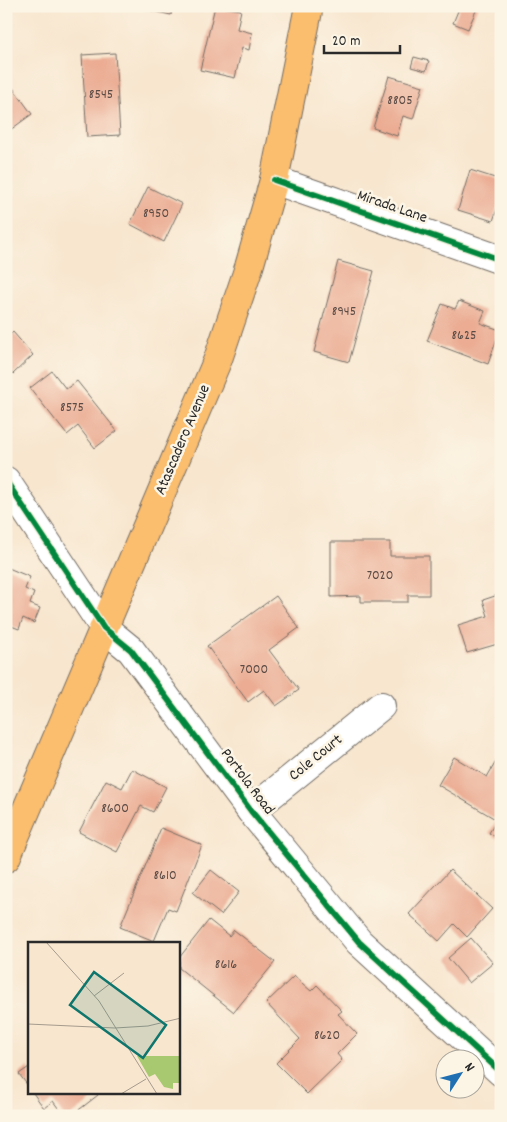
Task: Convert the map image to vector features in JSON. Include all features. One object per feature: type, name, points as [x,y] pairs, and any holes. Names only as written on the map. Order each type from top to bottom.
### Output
[{"type":"main road","name":"Atascadero Avenue","points":[[6,858],[218,359],[249,267],[274,180],[309,6]]},
{"type":"street","name":"Mirada Lane","points":[[274,180],[501,260]]},
{"type":"street","name":"Portola Road","points":[[6,481],[104,628],[131,650],[251,811],[359,942],[501,1072]]},
{"type":"street","name":"Cole Court","points":[[251,811],[381,706]]},
{"type":"building","points":[[144,6],[173,6],[171,15],[144,9]]},
{"type":"building","points":[[215,6],[241,10],[237,29],[252,33],[249,50],[242,48],[235,78],[200,70]]},
{"type":"building","points":[[460,6],[478,6],[468,29],[453,23]]},
{"type":"building","points":[[115,53],[120,135],[87,137],[82,55]]},
{"type":"building","points":[[414,57],[429,61],[426,71],[411,67]]},
{"type":"building","points":[[389,76],[423,86],[413,119],[403,116],[397,136],[373,128]]},
{"type":"building","points":[[13,88],[32,114],[6,133],[6,93]]},
{"type":"building","points":[[470,170],[501,180],[501,197],[493,221],[458,210]]},
{"type":"building","points":[[148,187],[182,204],[164,242],[130,224]]},
{"type":"building","points":[[338,261],[374,271],[349,362],[314,352]]},
{"type":"building","points":[[459,301],[485,311],[480,323],[500,330],[488,364],[427,341],[442,304],[455,309]]},
{"type":"building","points":[[13,332],[33,355],[13,374],[6,367],[6,338]]},
{"type":"building","points":[[52,371],[66,389],[77,381],[117,431],[95,448],[78,426],[67,435],[30,388]]},
{"type":"building","points":[[6,526],[12,528],[7,546],[6,545]]},
{"type":"building","points":[[331,542],[390,542],[390,556],[429,556],[429,595],[408,595],[408,602],[361,602],[361,596],[331,597]]},
{"type":"building","points":[[6,567],[30,577],[25,589],[34,593],[30,604],[40,608],[34,623],[23,618],[19,629],[6,624]]},
{"type":"building","points":[[501,594],[501,643],[467,653],[458,625],[488,616],[483,600]]},
{"type":"building","points":[[276,596],[299,628],[269,650],[299,690],[276,706],[264,690],[248,702],[207,646]]},
{"type":"building","points":[[501,753],[501,840],[489,833],[497,820],[438,785],[454,757],[487,777]]},
{"type":"building","points":[[132,769],[166,787],[153,812],[141,806],[117,852],[79,832],[106,780],[122,788]]},
{"type":"building","points":[[161,828],[202,845],[176,911],[168,908],[154,941],[120,927]]},
{"type":"building","points":[[211,870],[239,892],[221,915],[193,893]]},
{"type":"building","points":[[450,870],[492,909],[467,937],[454,924],[439,941],[409,914]]},
{"type":"building","points":[[209,920],[229,936],[234,930],[275,962],[234,1012],[180,969],[180,957]]},
{"type":"building","points":[[471,938],[493,963],[469,983],[448,958]]},
{"type":"building","points":[[294,976],[311,991],[317,985],[342,1011],[338,1014],[357,1034],[337,1054],[342,1060],[307,1094],[276,1063],[300,1039],[266,1003]]},
{"type":"building","points":[[28,1068],[28,1086],[19,1074]]},
{"type":"building","points":[[34,1094],[98,1095],[71,1116],[64,1116],[53,1101],[44,1108]]},
{"type":"cycle path","points":[[274,180],[501,260]]},
{"type":"cycle path","points":[[6,481],[104,628],[131,650],[251,811],[359,942],[501,1072]]}]
